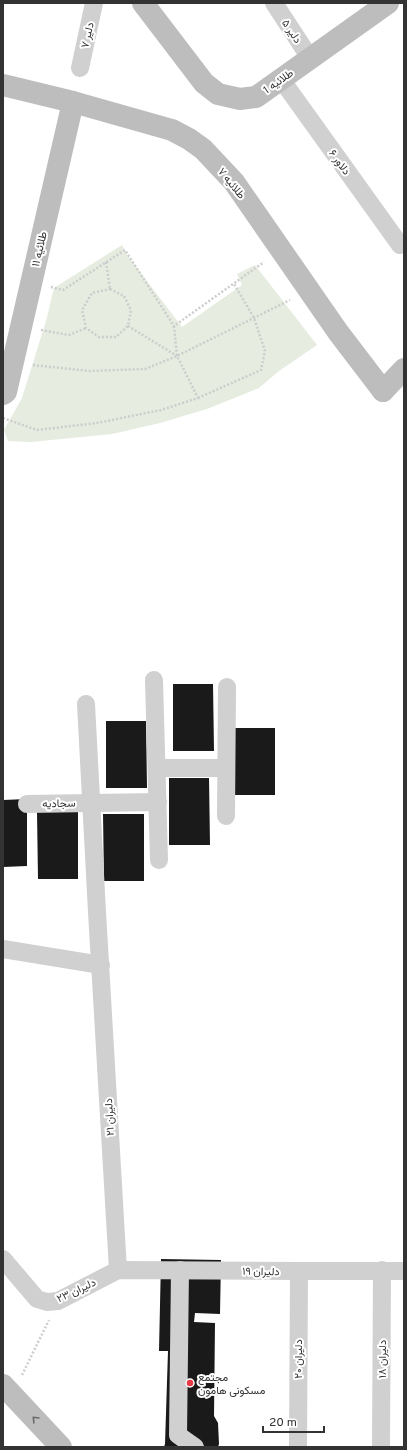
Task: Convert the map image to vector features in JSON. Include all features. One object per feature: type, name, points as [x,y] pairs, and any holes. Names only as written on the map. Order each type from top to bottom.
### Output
[{"type":"street","name":"دلیر ۷","points":[[80,68],[94,3]]},
{"type":"street","name":"طلائیه 1","points":[[143,3],[204,83],[218,94],[240,99],[256,97],[388,3]]},
{"type":"street","name":"دلیر ۵","points":[[274,3],[310,58]]},
{"type":"street","name":"دلاور ۶","points":[[281,79],[400,245]]},
{"type":"street","name":"طلائیه ۷","points":[[3,85],[73,102],[172,130],[189,139],[203,149],[234,182],[338,332],[383,391]]},
{"type":"street","name":"طلائیه ۱۱","points":[[3,394],[6,392],[73,102]]},
{"type":"street","points":[[383,391],[404,369]]},
{"type":"street","points":[[383,391],[404,383]]},
{"type":"street","points":[[154,680],[159,860]]},
{"type":"street","points":[[226,816],[227,687]]},
{"type":"street","name":"دلیران ۲۱","points":[[86,704],[118,1270]]},
{"type":"street","points":[[157,768],[226,768]]},
{"type":"street","name":"سجاديه","points":[[27,804],[158,802]]},
{"type":"street","points":[[3,950],[101,965]]},
{"type":"street","name":"دلیران ۲۳","points":[[3,1259],[37,1299],[47,1302],[58,1301],[118,1270]]},
{"type":"street","name":"دلیران ۱۹","points":[[118,1270],[404,1271]]},
{"type":"street","points":[[180,1270],[178,1435],[195,1447]]},
{"type":"street","name":"دلیران ۱۸","points":[[381,1447],[382,1270]]},
{"type":"street","name":"دلیران ۲۰","points":[[298,1447],[299,1271]]},
{"type":"street","points":[[8,1390],[62,1447]]},
{"type":"path","points":[[32,280],[63,290],[125,250],[174,326],[177,356],[198,398]]},
{"type":"path","points":[[174,326],[281,250]]},
{"type":"path","points":[[106,262],[110,289]]},
{"type":"path","points":[[3,418],[37,430],[97,423],[161,410],[198,398],[261,370],[265,351],[254,318],[234,284]]},
{"type":"path","points":[[110,289],[124,296],[131,310],[128,326],[116,337],[99,337],[86,328],[82,310],[92,294],[110,289]]},
{"type":"path","points":[[13,362],[89,371],[145,369],[177,356],[309,290]]},
{"type":"path","points":[[21,325],[69,336],[86,328]]},
{"type":"path","points":[[128,326],[177,356]]},
{"type":"path","points":[[8,1390],[58,1301]]},
{"type":"shaded area","points":[[122,245],[127,255],[182,327],[242,285],[237,274],[255,265],[317,345],[279,371],[259,388],[207,409],[160,423],[112,434],[31,442],[8,441],[4,430],[22,398],[46,321],[54,288]]},
{"type":"building","points":[[173,684],[213,684],[214,751],[173,751]]},
{"type":"building","points":[[106,721],[146,721],[147,788],[106,788]]},
{"type":"building","points":[[234,728],[275,728],[275,795],[235,795]]},
{"type":"building","points":[[169,778],[209,778],[210,845],[169,845]]},
{"type":"building","points":[[27,799],[27,866],[3,867],[3,800]]},
{"type":"building","points":[[37,812],[78,812],[78,879],[38,879]]},
{"type":"building","points":[[103,814],[144,814],[144,881],[104,881]]},
{"type":"building","name":"مجتمع مسکونی هامون","points":[[161,1259],[221,1260],[220,1314],[195,1313],[194,1322],[215,1323],[214,1416],[218,1423],[218,1447],[164,1447],[168,1351],[159,1351]]},
{"type":"place","name":"مجتمع مسکونی هامون","points":[[190,1383]]}]
